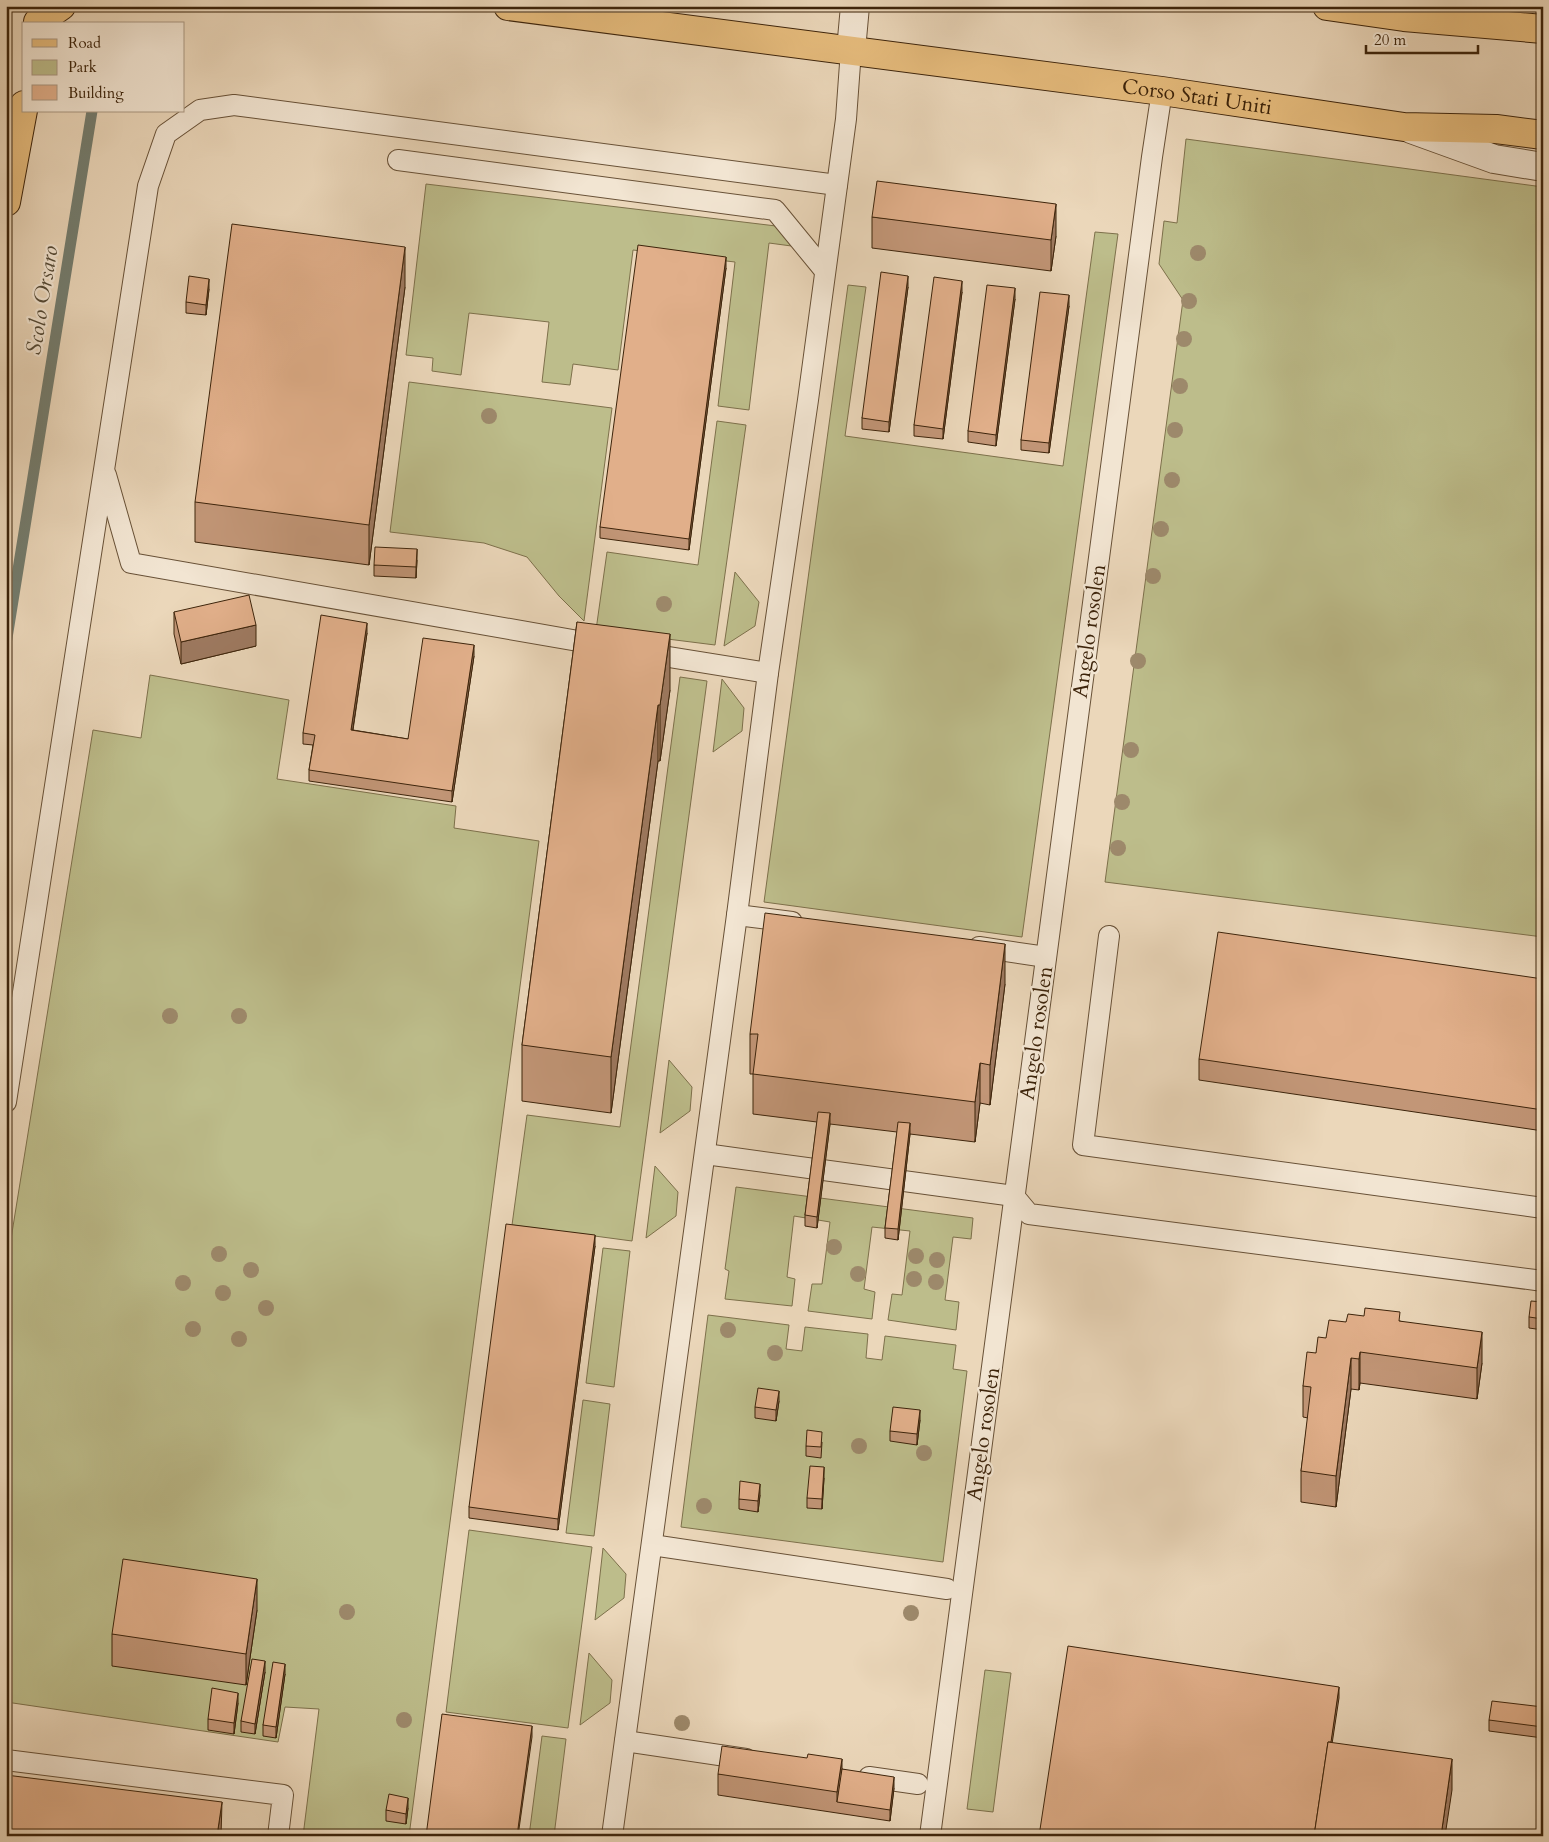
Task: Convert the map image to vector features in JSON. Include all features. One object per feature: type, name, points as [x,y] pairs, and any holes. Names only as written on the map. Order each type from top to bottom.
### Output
[{"type":"main road","points":[[40,17],[61,6]]},
{"type":"main road","name":"Corso Stati Uniti","points":[[508,6],[1162,91],[1404,127],[1496,130],[1543,135]]},
{"type":"main road","points":[[1327,6],[1404,17],[1543,29]]},
{"type":"main road","points":[[6,202],[23,112]]},
{"type":"street","points":[[851,50],[855,6]]},
{"type":"street","points":[[1404,127],[1494,159],[1543,166]]},
{"type":"lane","points":[[612,1836],[705,1154],[768,673],[846,118],[851,50]]},
{"type":"lane","name":"Angelo rosolen","points":[[930,1836],[1142,230],[1162,91]]},
{"type":"lane","points":[[6,1102],[148,186],[166,134],[200,110],[234,105],[837,185]]},
{"type":"lane","points":[[398,160],[775,210],[825,271]]},
{"type":"lane","points":[[104,468],[131,563],[768,673]]},
{"type":"lane","points":[[737,915],[812,925]]},
{"type":"lane","points":[[1109,936],[1083,1145],[1543,1208]]},
{"type":"lane","points":[[959,944],[1046,956]]},
{"type":"lane","points":[[705,1154],[1014,1196],[1029,1214],[1543,1281]]},
{"type":"lane","points":[[652,1545],[947,1589]]},
{"type":"lane","points":[[625,1741],[762,1761]]},
{"type":"lane","points":[[6,1760],[283,1795],[278,1836]]},
{"type":"lane","points":[[850,1774],[918,1784]]},
{"type":"green space","points":[[1186,139],[1543,187],[1543,937],[1105,882],[1183,300],[1159,264],[1164,221],[1177,223]]},
{"type":"green space","points":[[426,184],[801,229],[799,247],[769,243],[749,410],[718,406],[735,262],[633,250],[618,370],[573,364],[570,385],[542,382],[549,322],[469,313],[461,375],[432,371],[433,358],[406,355]]},
{"type":"green space","points":[[1095,232],[1118,234],[1022,937],[764,902],[848,285],[866,287],[845,436],[1063,466]]},
{"type":"green space","points":[[409,382],[612,408],[584,621],[559,596],[527,557],[484,543],[390,532]]},
{"type":"green space","points":[[717,421],[746,425],[715,645],[596,630],[607,552],[698,565]]},
{"type":"green space","points":[[735,572],[759,602],[755,626],[724,646]]},
{"type":"green space","points":[[150,675],[289,700],[277,779],[456,806],[454,828],[539,841],[409,1836],[303,1836],[319,1709],[285,1707],[278,1742],[6,1702],[6,1270],[93,730],[141,738]]},
{"type":"green space","points":[[680,677],[707,681],[632,1241],[512,1225],[527,1115],[620,1127]]},
{"type":"green space","points":[[722,679],[744,708],[742,731],[713,752]]},
{"type":"green space","points":[[669,1060],[692,1087],[690,1111],[660,1133]]},
{"type":"green space","points":[[655,1166],[678,1192],[676,1216],[646,1238]]},
{"type":"green space","points":[[736,1187],[973,1218],[971,1239],[953,1237],[945,1300],[959,1302],[956,1330],[888,1320],[892,1294],[902,1295],[910,1231],[872,1227],[864,1289],[875,1292],[872,1319],[808,1311],[812,1284],[822,1284],[830,1222],[794,1216],[787,1277],[795,1279],[792,1306],[725,1299],[729,1271],[725,1269]]},
{"type":"green space","points":[[603,1248],[630,1251],[614,1387],[586,1383]]},
{"type":"green space","points":[[708,1315],[789,1325],[786,1349],[802,1351],[805,1327],[868,1334],[866,1358],[882,1360],[885,1336],[956,1345],[953,1369],[967,1371],[943,1562],[681,1527]]},
{"type":"green space","points":[[583,1400],[610,1404],[594,1536],[566,1533]]},
{"type":"green space","points":[[469,1530],[592,1547],[568,1728],[446,1712]]},
{"type":"green space","points":[[603,1548],[626,1574],[624,1598],[595,1620]]},
{"type":"green space","points":[[589,1653],[612,1680],[610,1703],[580,1725]]},
{"type":"green space","points":[[985,1670],[1011,1673],[993,1812],[967,1809]]},
{"type":"green space","points":[[542,1736],[566,1739],[554,1836],[529,1836]]},
{"type":"building","points":[[877,181],[1056,204],[1051,240],[872,217]]},
{"type":"building","points":[[232,224],[405,247],[369,525],[195,502]]},
{"type":"building","points":[[638,245],[726,257],[689,539],[600,527]]},
{"type":"building","points":[[881,272],[908,276],[889,422],[862,418]]},
{"type":"building","points":[[189,276],[209,279],[206,305],[186,302]]},
{"type":"building","points":[[934,277],[962,281],[943,429],[914,425]]},
{"type":"building","points":[[987,285],[1015,288],[996,435],[968,431]]},
{"type":"building","points":[[1040,292],[1069,295],[1049,443],[1021,440]]},
{"type":"building","points":[[375,547],[417,549],[416,567],[374,565]]},
{"type":"building","points":[[249,595],[256,625],[181,642],[174,612]]},
{"type":"building","points":[[321,615],[367,623],[351,730],[408,739],[423,638],[474,645],[452,791],[309,770],[315,735],[303,733]]},
{"type":"building","points":[[577,622],[670,634],[660,705],[658,705],[611,1057],[522,1045]]},
{"type":"building","points":[[765,913],[1005,944],[990,1065],[980,1063],[975,1102],[753,1074],[758,1034],[750,1034]]},
{"type":"building","points":[[1218,932],[1543,979],[1543,1110],[1199,1059]]},
{"type":"building","points":[[818,1112],[830,1113],[817,1217],[805,1215]]},
{"type":"building","points":[[898,1122],[910,1123],[898,1229],[885,1228]]},
{"type":"building","points":[[506,1224],[595,1235],[558,1519],[469,1507]]},
{"type":"building","points":[[1531,1301],[1543,1302],[1543,1319],[1529,1317]]},
{"type":"building","points":[[1365,1308],[1400,1312],[1399,1321],[1482,1332],[1477,1368],[1360,1352],[1359,1359],[1351,1358],[1336,1476],[1301,1471],[1311,1387],[1303,1386],[1307,1352],[1316,1353],[1318,1337],[1326,1338],[1329,1320],[1346,1322],[1348,1314],[1364,1316]]},
{"type":"building","points":[[758,1388],[779,1391],[776,1410],[755,1407]]},
{"type":"building","points":[[893,1407],[920,1410],[917,1434],[890,1431]]},
{"type":"building","points":[[807,1430],[822,1432],[821,1447],[806,1446]]},
{"type":"building","points":[[810,1466],[824,1467],[822,1499],[807,1498]]},
{"type":"building","points":[[740,1481],[760,1484],[758,1501],[739,1499]]},
{"type":"building","points":[[123,1559],[257,1579],[246,1654],[112,1634]]},
{"type":"building","points":[[1068,1646],[1339,1687],[1331,1742],[1328,1742],[1314,1836],[1039,1836]]},
{"type":"building","points":[[252,1659],[265,1661],[255,1724],[241,1721]]},
{"type":"building","points":[[273,1662],[285,1664],[276,1727],[263,1725]]},
{"type":"building","points":[[212,1688],[238,1693],[234,1723],[208,1719]]},
{"type":"building","points":[[1492,1701],[1543,1707],[1543,1727],[1489,1720]]},
{"type":"building","points":[[442,1714],[532,1726],[517,1836],[426,1836]]},
{"type":"building","points":[[1328,1742],[1452,1759],[1441,1836],[1314,1836]]},
{"type":"building","points":[[722,1746],[807,1758],[808,1754],[842,1759],[837,1792],[718,1774]]},
{"type":"building","points":[[842,1769],[894,1777],[890,1810],[837,1802]]},
{"type":"building","points":[[6,1775],[222,1802],[217,1836],[6,1836]]},
{"type":"building","points":[[389,1794],[408,1798],[406,1814],[386,1810]]},
{"type":"waterway","name":"Scolo Orsaro","points":[[6,644],[92,112]]}]
